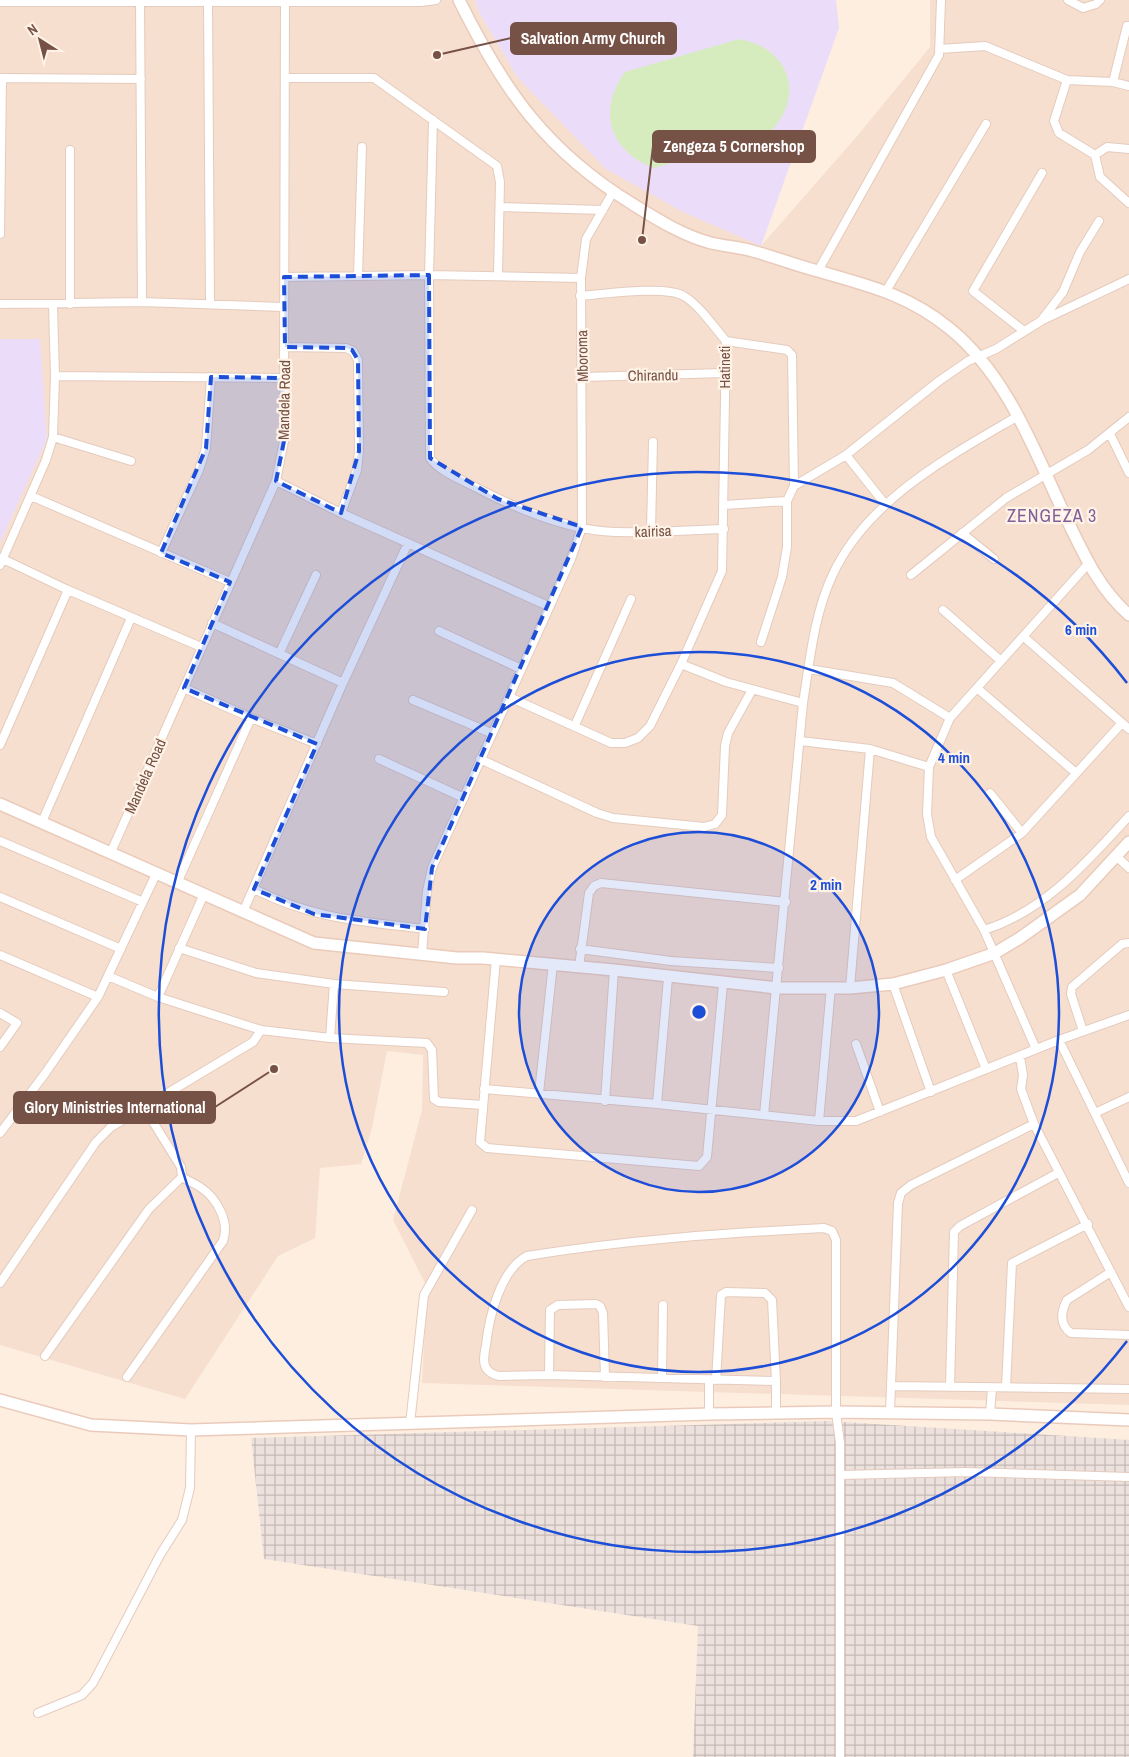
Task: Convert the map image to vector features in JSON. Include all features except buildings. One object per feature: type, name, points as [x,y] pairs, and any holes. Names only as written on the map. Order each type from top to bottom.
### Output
[{"type":"street","points":[[0,2],[436,0]]},
{"type":"street","points":[[459,0],[482,46],[510,92],[552,142],[581,168],[613,192],[657,220],[709,242],[750,250],[886,290],[914,304],[966,343],[980,358],[1018,416],[1088,564],[1109,595],[1129,615]]},
{"type":"street","points":[[818,271],[939,55],[941,0]]},
{"type":"street","points":[[1068,0],[1083,8],[1096,4],[1100,0]]},
{"type":"street","points":[[140,2],[142,302]]},
{"type":"street","points":[[208,2],[210,304]]},
{"type":"street","name":"Mandela Road","points":[[111,852],[276,481],[286,431],[284,378],[285,2]]},
{"type":"street","points":[[1113,82],[1127,26],[1129,26]]},
{"type":"street","points":[[939,49],[985,46],[1068,80],[1113,82],[1129,86]]},
{"type":"street","points":[[0,232],[1,78],[141,79]]},
{"type":"street","points":[[285,78],[374,78],[497,166],[500,173],[498,276]]},
{"type":"street","points":[[1068,80],[1054,121],[1059,133],[1095,155],[1100,177],[1129,203]]},
{"type":"street","points":[[429,275],[433,120]]},
{"type":"street","points":[[886,290],[986,124]]},
{"type":"street","points":[[358,276],[362,147]]},
{"type":"street","points":[[1095,155],[1107,147],[1129,149]]},
{"type":"street","points":[[70,150],[70,304]]},
{"type":"street","points":[[1024,331],[973,291],[1042,173]]},
{"type":"street","name":"Mboroma","points":[[582,527],[580,423],[583,377],[581,278],[586,239],[613,192]]},
{"type":"street","points":[[500,207],[603,210]]},
{"type":"street","points":[[1041,321],[1063,292],[1080,252],[1099,220]]},
{"type":"street","points":[[284,277],[429,275],[581,278]]},
{"type":"street","name":"kairisa","points":[[429,275],[430,458],[438,466],[498,499],[545,517],[582,527],[615,532],[724,529]]},
{"type":"street","points":[[794,486],[846,456],[939,381],[968,361],[980,358],[1041,321],[1129,279]]},
{"type":"street","name":"Hatineti","points":[[509,697],[611,743],[625,743],[638,738],[650,726],[681,664],[722,571],[726,341],[695,305],[683,295],[668,290],[580,296]]},
{"type":"street","points":[[0,304],[142,302],[284,307]]},
{"type":"street","points":[[53,304],[55,376],[53,437],[46,460],[1,562],[201,647]]},
{"type":"street","points":[[726,341],[787,350],[792,355],[794,486],[787,501],[785,562],[761,642]]},
{"type":"street","points":[[285,347],[346,348],[353,351],[358,360],[359,452],[357,470],[341,513]]},
{"type":"street","name":"Chirandu","points":[[583,377],[724,373]]},
{"type":"street","points":[[55,376],[284,378]]},
{"type":"street","points":[[161,553],[199,470],[206,448],[211,377]]},
{"type":"street","points":[[764,1115],[786,902],[803,703],[817,621],[833,573],[845,552],[885,504],[957,452],[1018,416]]},
{"type":"street","points":[[911,575],[1006,498],[1044,474],[1076,458],[1129,418]]},
{"type":"street","points":[[1110,434],[1129,473]]},
{"type":"street","points":[[53,437],[131,461]]},
{"type":"street","points":[[651,530],[654,442]]},
{"type":"street","points":[[846,456],[885,504]]},
{"type":"street","points":[[276,481],[341,513],[548,606]]},
{"type":"street","points":[[31,496],[230,582]]},
{"type":"street","points":[[724,505],[787,501]]},
{"type":"street","points":[[422,954],[429,878],[491,734],[571,559],[582,527]]},
{"type":"street","points":[[962,533],[994,559]]},
{"type":"street","points":[[244,912],[343,683],[408,543]]},
{"type":"street","points":[[1036,1049],[984,930],[936,848],[927,814],[929,767],[950,718],[1088,564]]},
{"type":"street","points":[[279,654],[316,575]]},
{"type":"street","points":[[0,745],[68,590]]},
{"type":"street","points":[[575,726],[630,599]]},
{"type":"street","points":[[944,610],[1001,662]]},
{"type":"street","points":[[42,822],[131,618]]},
{"type":"street","points":[[212,623],[343,683]]},
{"type":"street","points":[[439,631],[521,669]]},
{"type":"street","points":[[1024,636],[1129,729]]},
{"type":"street","points":[[681,664],[752,690],[803,703]]},
{"type":"street","points":[[808,669],[894,683],[950,718]]},
{"type":"street","points":[[184,688],[251,718],[317,744]]},
{"type":"street","points":[[977,688],[1076,773]]},
{"type":"street","points":[[480,759],[597,813],[613,818],[704,827],[715,824],[722,815],[725,746],[728,734],[752,690]]},
{"type":"street","points":[[413,700],[491,734]]},
{"type":"street","points":[[178,881],[251,718]]},
{"type":"street","points":[[955,880],[1022,833],[1122,723]]},
{"type":"street","points":[[800,741],[870,750],[929,767]]},
{"type":"street","points":[[850,988],[870,750]]},
{"type":"street","points":[[379,759],[464,798]]},
{"type":"street","points":[[990,793],[1022,833]]},
{"type":"street","points":[[0,804],[314,942],[422,954],[614,970],[668,978],[777,988],[850,988],[893,984],[946,970],[995,953],[1074,900],[1129,842]]},
{"type":"street","points":[[984,930],[1004,924],[1045,900],[1069,879],[1129,816]]},
{"type":"street","points":[[0,841],[143,902]]},
{"type":"street","points":[[1116,856],[1129,868]]},
{"type":"street","points":[[0,1133],[44,1075],[98,997],[156,872]]},
{"type":"street","points":[[579,967],[588,894],[594,886],[601,884],[786,902]]},
{"type":"street","points":[[254,889],[314,914],[341,920],[425,929]]},
{"type":"street","points":[[158,997],[204,894]]},
{"type":"street","points":[[0,897],[121,949]]},
{"type":"street","points":[[1084,1031],[1070,990],[1122,944],[1129,943]]},
{"type":"street","points":[[179,948],[256,973],[334,984],[444,992]]},
{"type":"street","points":[[580,949],[671,961],[779,968]]},
{"type":"street","points":[[0,955],[98,997]]},
{"type":"street","points":[[496,959],[480,1142],[486,1148],[699,1166],[707,1157],[713,1109],[723,984]]},
{"type":"street","points":[[539,1093],[553,964]]},
{"type":"street","points":[[605,1101],[614,970]]},
{"type":"street","points":[[946,970],[986,1069]]},
{"type":"street","points":[[108,976],[158,997],[261,1030],[330,1038],[427,1043],[432,1050],[434,1099],[439,1102],[483,1105]]},
{"type":"street","points":[[657,1104],[668,978]]},
{"type":"street","points":[[330,1038],[334,984]]},
{"type":"street","points":[[893,984],[931,1092]]},
{"type":"street","points":[[819,1121],[831,987]]},
{"type":"street","points":[[0,1013],[17,1023],[0,1047]]},
{"type":"street","points":[[484,1089],[713,1109],[819,1121],[856,1121],[1059,1040],[1129,1015]]},
{"type":"street","points":[[0,1283],[96,1142],[111,1127],[253,1042],[261,1030]]},
{"type":"street","points":[[1059,1040],[1129,1183]]},
{"type":"street","points":[[856,1044],[880,1112]]},
{"type":"street","points":[[1020,1057],[1023,1075],[1022,1089],[1034,1124],[1058,1174],[1088,1224],[1129,1307]]},
{"type":"street","points":[[1095,1113],[1129,1097]]},
{"type":"street","points":[[145,1108],[181,1167],[182,1177]]},
{"type":"street","points":[[890,1412],[898,1203],[901,1193],[911,1185],[1034,1124]]},
{"type":"street","points":[[950,1387],[954,1232],[960,1226],[1058,1174]]},
{"type":"street","points":[[45,1356],[149,1209],[182,1177]]},
{"type":"street","points":[[127,1377],[223,1241],[226,1233],[226,1224],[212,1198],[201,1187],[182,1177]]},
{"type":"street","points":[[410,1424],[424,1295],[472,1210]]},
{"type":"street","points":[[1006,1387],[1012,1264],[1088,1224]]},
{"type":"street","points":[[776,1381],[549,1375],[499,1376],[492,1374],[486,1368],[484,1360],[489,1318],[508,1275],[522,1258],[625,1241],[690,1235],[824,1228],[832,1231],[836,1240],[836,1412],[840,1443],[840,1757]]},
{"type":"street","points":[[1111,1272],[1067,1300],[1062,1317],[1063,1324],[1071,1333],[1129,1335]]},
{"type":"street","points":[[709,1414],[720,1298],[726,1292],[765,1293],[771,1297],[776,1413]]},
{"type":"street","points":[[549,1375],[550,1310],[558,1305],[596,1304],[600,1306],[603,1313],[605,1377]]},
{"type":"street","points":[[662,1378],[663,1305]]},
{"type":"street","points":[[891,1386],[1129,1389]]},
{"type":"street","points":[[990,1414],[992,1388]]},
{"type":"street","points":[[0,1400],[90,1425],[191,1430],[709,1414],[836,1412],[990,1414],[1129,1420]]},
{"type":"street","points":[[38,1713],[82,1695],[93,1683],[160,1554],[177,1530],[186,1510],[190,1488],[191,1430]]},
{"type":"street","points":[[840,1475],[966,1472],[1129,1477]]},
{"type":"highlighted area","points":[[429,275],[430,458],[498,499],[582,527],[432,868],[425,929],[314,914],[254,889],[317,744],[184,688],[230,582],[161,553],[206,448],[211,377],[284,378],[286,431],[276,481],[341,513],[359,451],[358,360],[352,350],[346,348],[285,347],[284,277]]},
{"type":"shaded area","points":[[0,0],[475,0],[480,14],[518,78],[761,246],[858,135],[930,47],[930,0],[1129,0],[1129,1405],[422,1383],[427,1287],[393,1220],[422,1110],[423,1055],[387,1051],[372,1128],[361,1164],[320,1168],[315,1238],[278,1256],[185,1399],[0,1345]]},
{"type":"shaded area","points":[[475,0],[836,0],[839,28],[761,246],[683,212],[606,169],[518,78],[480,14]]},
{"type":"shaded area","points":[[0,339],[40,339],[47,439],[0,543]]},
{"type":"shaded area","points":[[828,1421],[1129,1440],[1129,1757],[693,1757],[698,1626],[264,1559],[251,1438]]},
{"type":"green space","points":[[739,39],[757,44],[771,53],[781,64],[788,77],[787,106],[779,121],[767,135],[654,168],[639,161],[627,151],[618,140],[612,128],[610,115],[611,101],[616,87],[625,72]]},
{"type":"place","name":"Salvation Army Church","points":[[437,55]]},
{"type":"place","name":"Zengeza 5 Cornershop","points":[[642,240]]},
{"type":"place","name":"Glory Ministries International","points":[[274,1069]]},
{"type":"district","name":"ZENGEZA 3","points":[[1052,515]]}]
